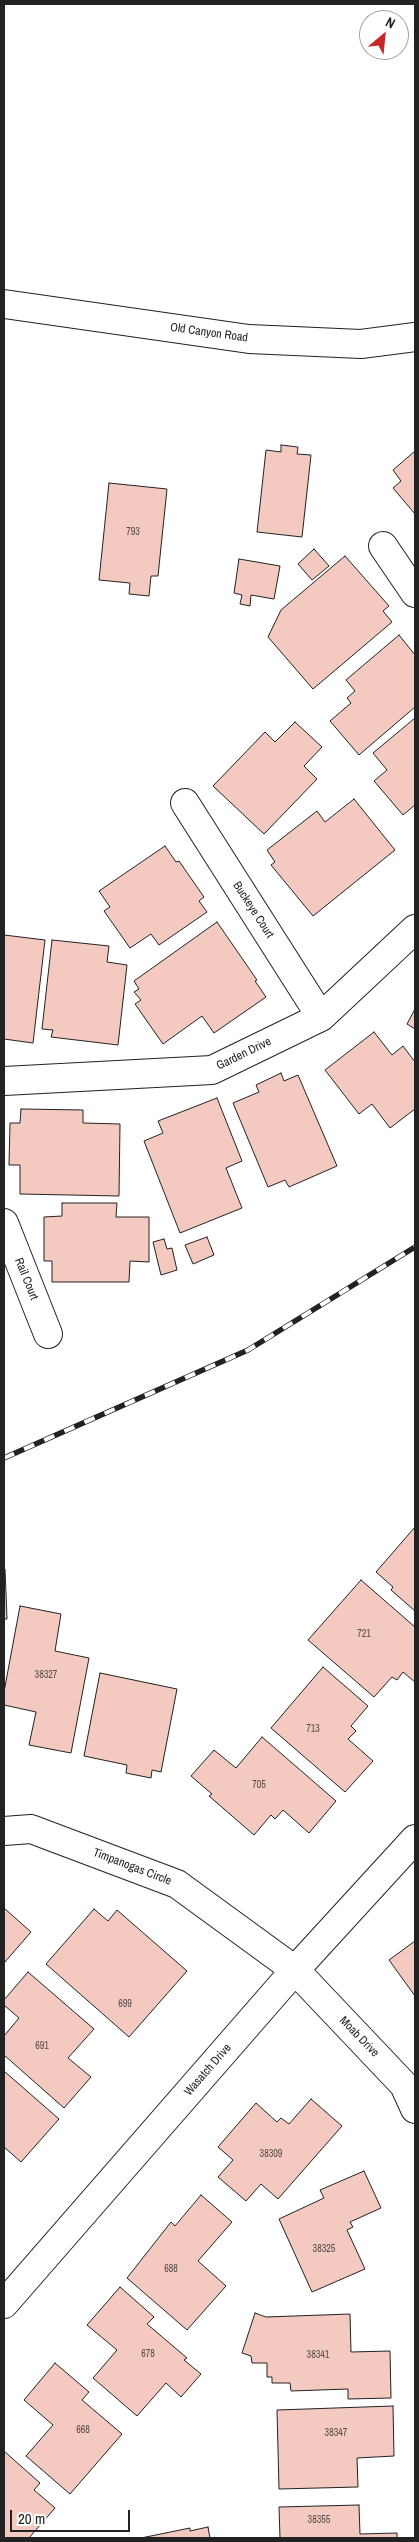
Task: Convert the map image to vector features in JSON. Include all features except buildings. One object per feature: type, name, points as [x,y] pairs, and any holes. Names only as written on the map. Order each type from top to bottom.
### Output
[{"type":"street","name":"Old Canyon Road","points":[[4,304],[249,339],[361,344],[415,337]]},
{"type":"street","points":[[383,546],[415,593]]},
{"type":"street","name":"Buckeye Court","points":[[185,803],[321,1017]]},
{"type":"street","name":"Garden Drive","points":[[4,1081],[212,1070],[321,1017],[415,928]]},
{"type":"street","name":"Rail Court","points":[[4,1223],[48,1334]]},
{"type":"street","name":"Timpanogas Circle","points":[[4,1831],[31,1829],[177,1884],[295,1970]]},
{"type":"street","name":"Wasatch Drive","points":[[4,2304],[295,1970],[415,1839]]},
{"type":"street","name":"Moab Drive","points":[[295,1970],[404,2085],[415,2109]]},
{"type":"railway","points":[[4,1458],[248,1350],[415,1247]]}]
